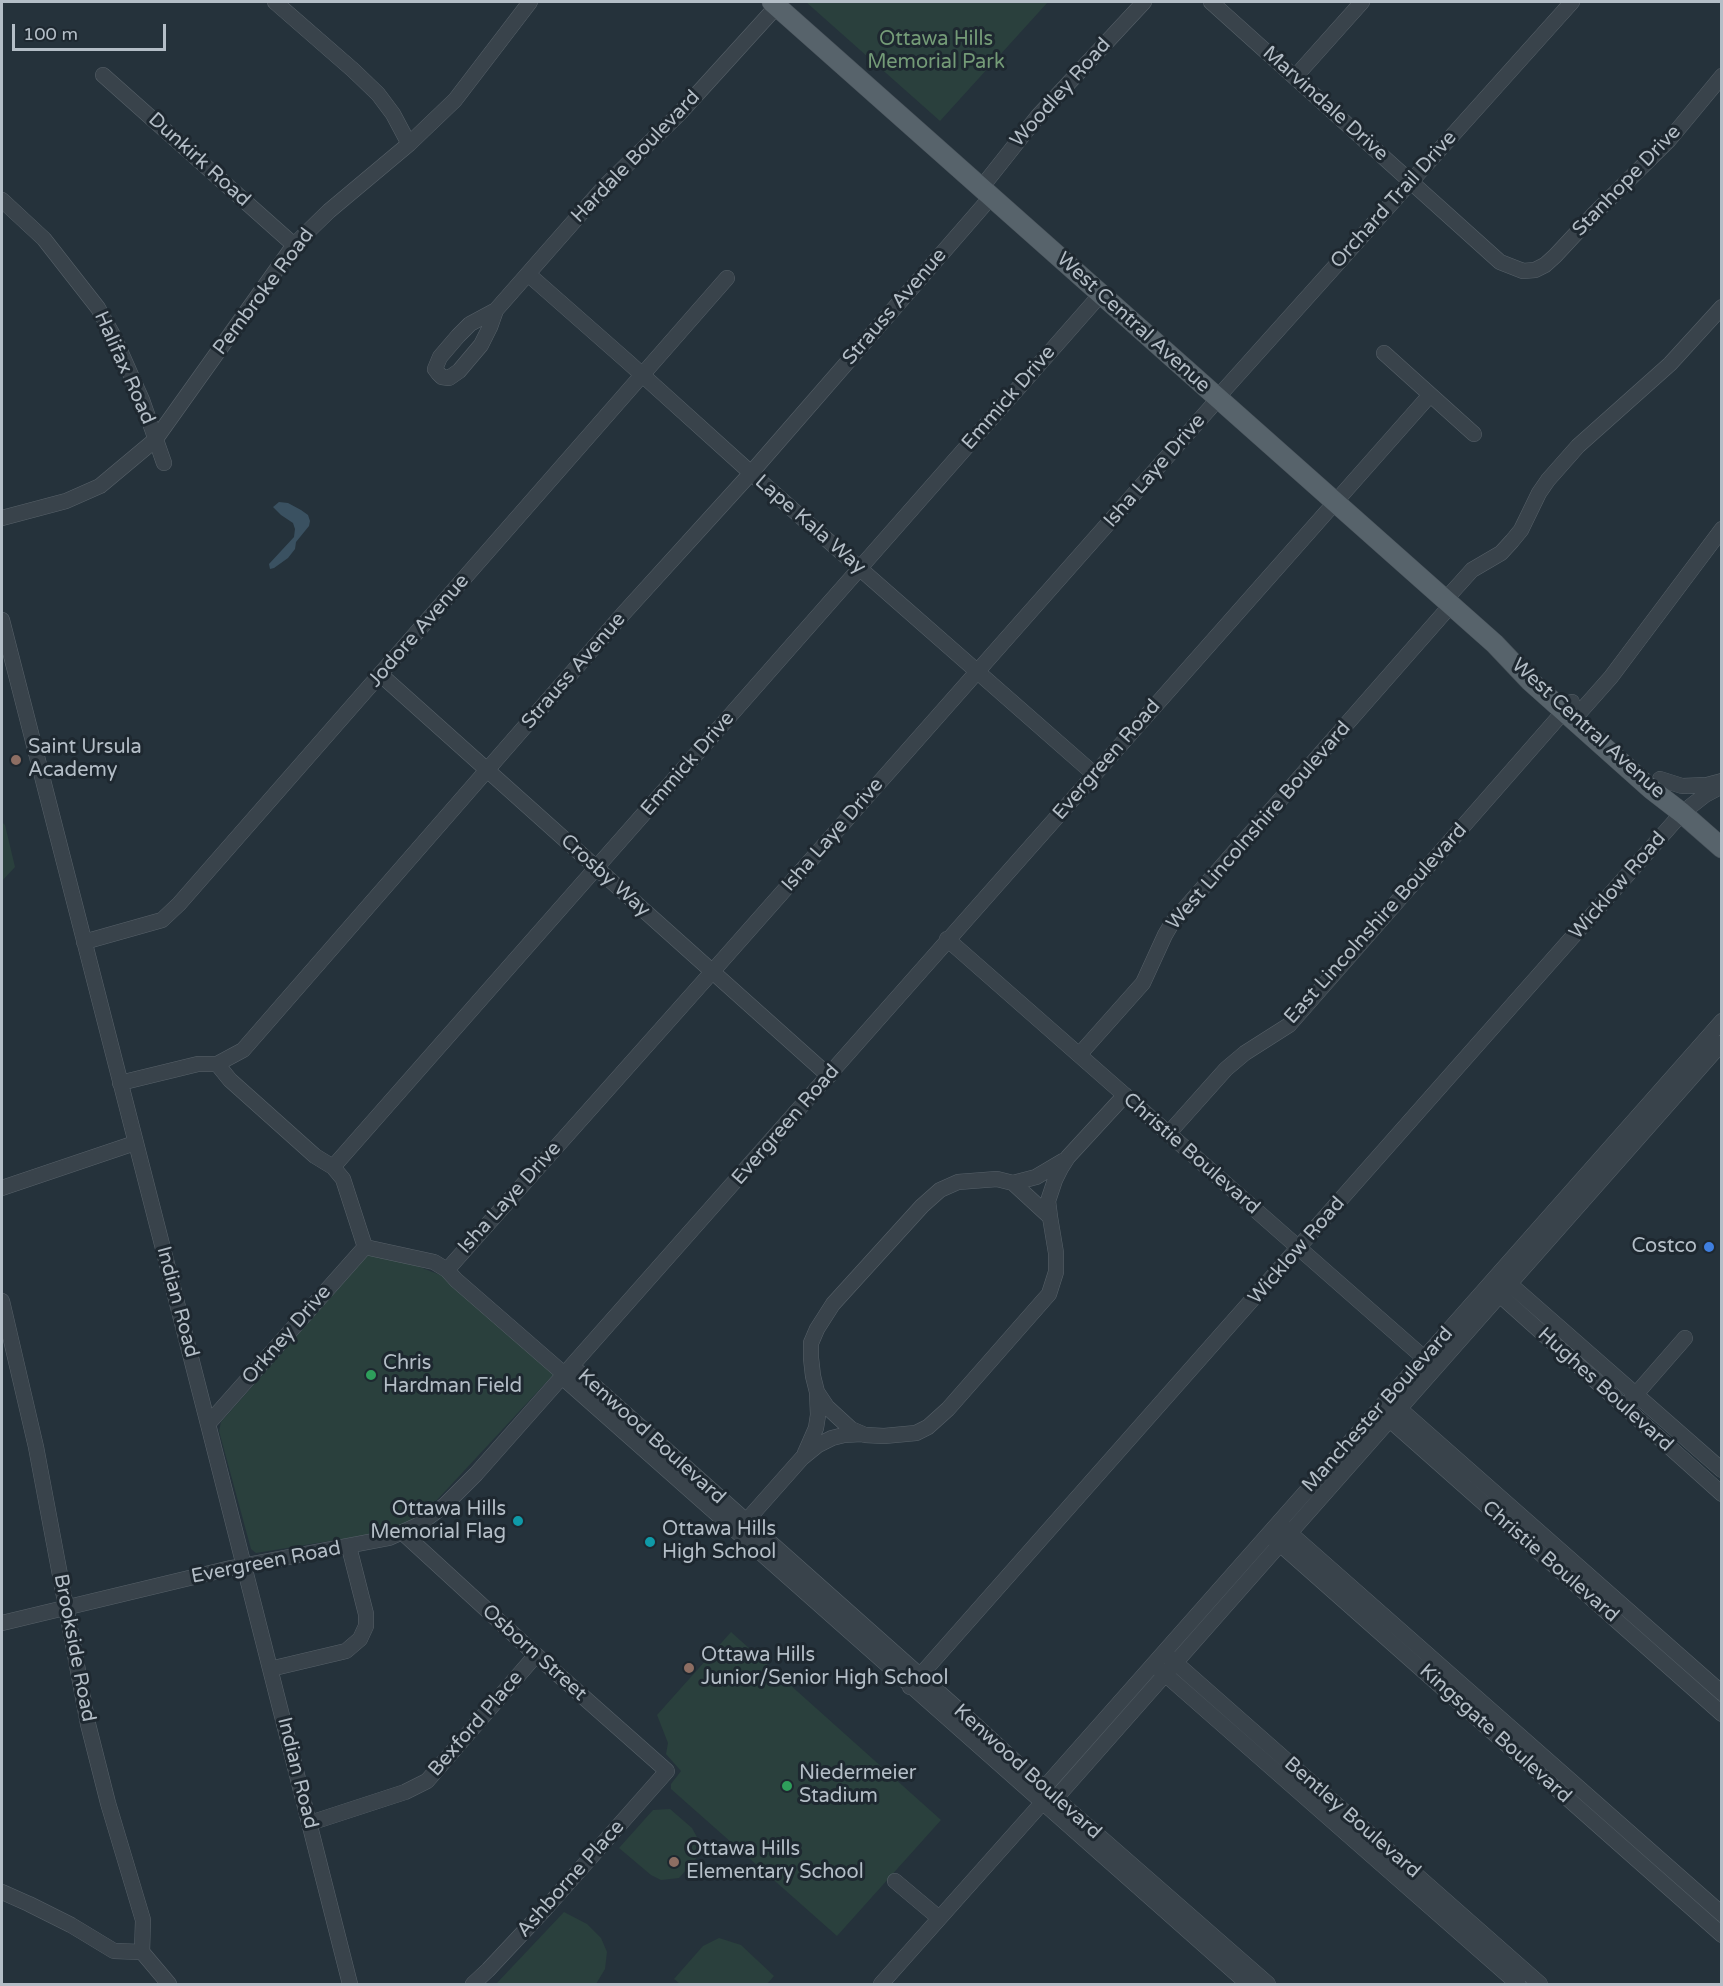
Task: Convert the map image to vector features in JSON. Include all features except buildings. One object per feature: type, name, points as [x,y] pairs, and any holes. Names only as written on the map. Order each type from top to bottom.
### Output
[{"type":"main road","name":"West Central Avenue","points":[[774,4],[1495,644],[1538,672],[1573,711],[1651,789],[1722,848]]},
{"type":"main road","name":"West Central Avenue","points":[[1573,711],[1660,779],[1682,813]]},
{"type":"street","points":[[275,2],[378,94],[393,114],[409,144]]},
{"type":"street","name":"Pembroke Road","points":[[2,518],[66,501],[99,486],[155,440],[294,245],[329,211],[409,144],[455,100],[530,2]]},
{"type":"street","name":"Woodley Road","points":[[986,192],[1038,116],[1144,2]]},
{"type":"street","name":"Marvindale Drive","points":[[1211,2],[1500,262],[1523,271]]},
{"type":"street","points":[[1295,77],[1362,2]]},
{"type":"street","name":"Orchard Trail Drive","points":[[1217,399],[1572,2]]},
{"type":"street","name":"Hardale Boulevard","points":[[496,310],[481,345],[459,371],[448,378],[442,377],[435,369],[437,362],[458,336],[470,324],[496,310],[605,186],[679,114],[774,4]]},
{"type":"street","name":"Dunkirk Road","points":[[103,75],[294,245]]},
{"type":"street","name":"Stanhope Drive","points":[[1523,271],[1535,270],[1555,256],[1669,140],[1722,76]]},
{"type":"street","name":"Strauss Avenue","points":[[120,1083],[198,1064],[217,1064],[243,1050],[623,614],[751,473],[986,192]]},
{"type":"street","name":"Halifax Road","points":[[2,200],[44,239],[98,308],[133,379],[164,463]]},
{"type":"street","name":"Lape Kala Way","points":[[528,274],[1094,774]]},
{"type":"street","name":"Jodore Avenue","points":[[84,942],[162,920],[179,904],[727,279]]},
{"type":"street","name":"Emmick Drive","points":[[333,1167],[1101,294]]},
{"type":"street","name":"West Lincolnshire Boulevard","points":[[1079,1055],[1143,983],[1172,923],[1448,602],[1472,570],[1501,553],[1512,541],[1521,530],[1548,480],[1578,446],[1670,364],[1722,307]]},
{"type":"street","points":[[1384,353],[1474,434]]},
{"type":"street","name":"Evergreen Road","points":[[2,1623],[243,1565],[389,1538],[430,1517],[453,1498],[1430,395]]},
{"type":"street","name":"Isha Laye Drive","points":[[447,1270],[1217,399]]},
{"type":"street","name":"East Lincolnshire Boulevard","points":[[1168,1134],[1226,1069],[1245,1053],[1289,1025],[1573,711],[1611,678],[1722,529]]},
{"type":"street","name":"Indian Road","points":[[2,620],[350,1984]]},
{"type":"street","name":"Crosby Way","points":[[381,675],[829,1076]]},
{"type":"street","points":[[1660,779],[1682,786],[1722,784]]},
{"type":"street","name":"Wicklow Road","points":[[915,1682],[1682,813],[1722,784]]},
{"type":"street","name":"Christie Boulevard","points":[[947,939],[1430,1363]]},
{"type":"street","name":"Manchester Boulevard","points":[[1499,1285],[1722,1021]]},
{"type":"street","name":"Manchester Boulevard","points":[[880,1984],[1499,1285],[1722,1043]]},
{"type":"street","points":[[217,1064],[230,1080],[306,1149],[333,1167],[343,1179],[365,1247],[434,1262],[447,1270]]},
{"type":"street","points":[[741,1527],[802,1458],[818,1445],[844,1435],[916,1433],[928,1427],[948,1409],[1049,1294],[1056,1272],[1056,1253],[1048,1202],[1055,1180],[1068,1157],[1125,1095]]},
{"type":"street","points":[[2,1188],[135,1143]]},
{"type":"street","points":[[1013,1184],[1036,1177],[1068,1157]]},
{"type":"street","points":[[802,1458],[816,1428],[818,1415],[811,1343],[833,1304],[922,1206],[940,1190],[958,1182],[997,1179],[1013,1184],[1050,1217]]},
{"type":"street","name":"Orkney Drive","points":[[208,1424],[365,1247]]},
{"type":"street","name":"Kenwood Boulevard","points":[[447,1270],[915,1682],[1268,1984]]},
{"type":"street","name":"Hughes Boulevard","points":[[1499,1285],[1636,1395],[1722,1470]]},
{"type":"street","name":"Hughes Boulevard","points":[[1499,1285],[1624,1408],[1722,1494]]},
{"type":"street","name":"Brookside Road","points":[[2,1301],[36,1447],[88,1724],[108,1803],[143,1920],[142,1952]]},
{"type":"street","points":[[1624,1408],[1685,1338]]},
{"type":"street","points":[[817,1392],[837,1417],[852,1429],[865,1435]]},
{"type":"street","name":"Christie Boulevard","points":[[1389,1409],[1722,1693]]},
{"type":"street","name":"Christie Boulevard","points":[[1389,1409],[1722,1714]]},
{"type":"street","name":"Osborn Street","points":[[402,1533],[667,1771]]},
{"type":"street","name":"Kingsgate Boulevard","points":[[1279,1533],[1722,1914]]},
{"type":"street","name":"Kingsgate Boulevard","points":[[1279,1533],[1722,1935]]},
{"type":"street","points":[[270,1669],[346,1651],[360,1639],[366,1626],[366,1614],[349,1547]]},
{"type":"street","name":"Bexford Place","points":[[310,1823],[405,1792],[427,1781],[536,1655]]},
{"type":"street","name":"Bentley Boulevard","points":[[1164,1663],[1518,1984]]},
{"type":"street","name":"Bentley Boulevard","points":[[1164,1663],[1540,1984]]},
{"type":"street","name":"Ashborne Place","points":[[473,1984],[546,1908],[667,1771]]},
{"type":"street","name":"Kenwood Boulevard","points":[[1047,1796],[1248,1984]]},
{"type":"street","points":[[896,1881],[939,1918]]},
{"type":"street","points":[[2,1892],[72,1925],[114,1951],[142,1952],[169,1984]]},
{"type":"green space","name":"Ottawa Hills Memorial Park","points":[[806,2],[1048,2],[940,121]]},
{"type":"green space","points":[[2,822],[5,825],[15,867],[2,881]]},
{"type":"green space","points":[[368,1255],[404,1261],[443,1276],[554,1374],[423,1515],[391,1531],[256,1553],[251,1549],[219,1431],[221,1422]]},
{"type":"green space","name":"Niedermeier Stadium","points":[[731,1632],[941,1820],[837,1936],[671,1789],[671,1784],[681,1771],[666,1754],[668,1743],[657,1715]]},
{"type":"green space","points":[[670,1809],[692,1828],[699,1841],[700,1854],[679,1878],[661,1880],[651,1875],[619,1848],[653,1810]]},
{"type":"green space","points":[[564,1912],[587,1924],[601,1938],[607,1952],[605,1969],[596,1984],[496,1984]]},
{"type":"green space","points":[[719,1938],[741,1945],[774,1976],[767,1984],[680,1984],[674,1979],[703,1946]]},
{"type":"water","points":[[279,502],[288,503],[301,510],[308,515],[310,521],[288,558],[270,569],[269,564],[294,537],[293,523],[273,507]]},
{"type":"place","name":"Saint Ursula Academy","points":[[16,760]]},
{"type":"place","name":"Costco","points":[[1709,1247]]},
{"type":"place","name":"Chris Hardman Field","points":[[371,1375]]},
{"type":"place","name":"Ottawa Hills Memorial Flag","points":[[518,1521]]},
{"type":"place","name":"Ottawa Hills High School","points":[[650,1542]]},
{"type":"place","name":"Ottawa Hills Junior/Senior High School","points":[[689,1668]]},
{"type":"place","name":"Niedermeier Stadium","points":[[787,1786]]},
{"type":"place","name":"Ottawa Hills Elementary School","points":[[674,1862]]}]
